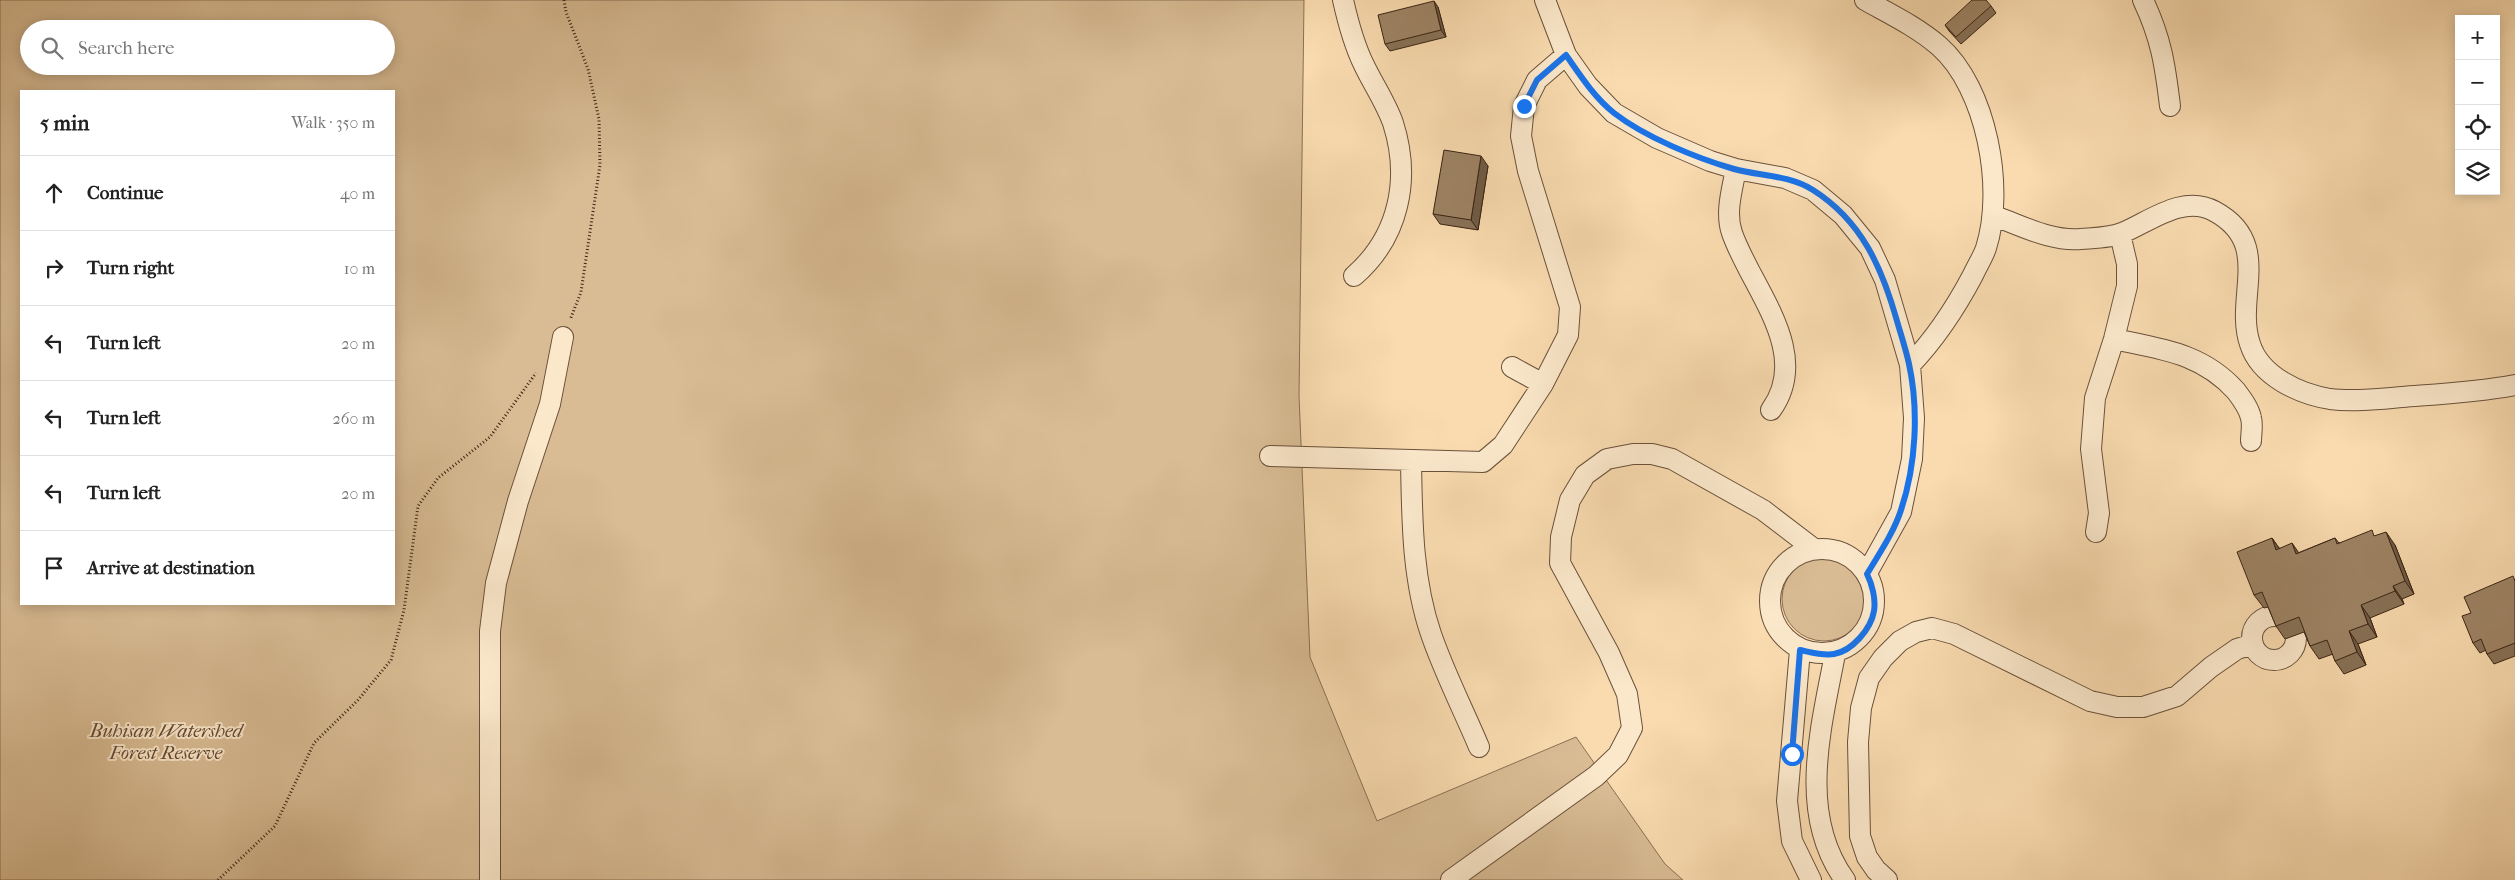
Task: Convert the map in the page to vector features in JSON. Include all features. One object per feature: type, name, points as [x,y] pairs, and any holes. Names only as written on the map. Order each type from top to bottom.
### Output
[{"type":"street","points":[[1343,0],[1350,28],[1364,65],[1393,123],[1400,157],[1401,193],[1390,228],[1380,249],[1354,276]]},
{"type":"street","points":[[1545,0],[1566,55],[1588,86],[1614,112],[1657,138],[1710,161],[1736,169],[1785,178],[1813,190],[1843,215],[1870,248],[1885,280],[1910,365],[1914,418],[1908,481],[1901,512],[1867,574]]},
{"type":"street","points":[[1865,0],[1903,20],[1934,42],[1959,70],[1974,98],[1986,128],[1994,216],[1986,249],[1945,324],[1910,365]]},
{"type":"street","points":[[2143,0],[2158,35],[2165,61],[2170,106]]},
{"type":"street","points":[[1270,456],[1483,462],[1503,445],[1543,384],[1568,335],[1570,307],[1528,172],[1521,136],[1524,106],[1537,80],[1566,55]]},
{"type":"street","points":[[1736,169],[1728,216],[1732,234],[1769,306],[1781,339],[1786,374],[1781,396],[1771,410]]},
{"type":"street","points":[[1994,216],[2054,237],[2079,240],[2120,234],[2175,208],[2192,206],[2213,210],[2250,238],[2250,270],[2245,312],[2250,344],[2261,365],[2280,380],[2302,392],[2331,399],[2382,399],[2481,391],[2515,385]]},
{"type":"street","points":[[2096,532],[2099,513],[2091,449],[2094,398],[2114,339],[2127,286],[2127,264],[2120,234]]},
{"type":"street","points":[[490,880],[490,631],[496,583],[523,484],[550,404],[563,338]]},
{"type":"street","points":[[2114,339],[2185,355],[2202,362],[2227,381],[2244,401],[2251,418],[2251,441]]},
{"type":"street","points":[[1512,367],[1543,384]]},
{"type":"street","points":[[1451,880],[1596,776],[1618,755],[1632,728],[1627,694],[1609,653],[1560,562],[1560,537],[1570,500],[1585,476],[1607,459],[1633,454],[1652,454],[1672,459],[1763,510],[1814,549]]},
{"type":"street","points":[[1411,460],[1413,538],[1421,594],[1431,634],[1479,747]]},
{"type":"street","points":[[1814,549],[1835,550],[1844,553],[1853,558],[1867,574],[1872,585],[1874,609],[1871,621],[1857,642],[1835,654],[1822,654],[1800,650],[1780,634],[1774,624],[1769,600],[1771,588],[1782,567],[1802,552],[1814,549]]},
{"type":"street","points":[[1888,880],[1876,870],[1867,857],[1860,836],[1858,742],[1861,708],[1869,678],[1883,658],[1900,641],[1916,632],[1932,628],[1954,634],[2090,701],[2117,707],[2143,707],[2178,696],[2211,667],[2237,649],[2253,644]]},
{"type":"street","points":[[1800,650],[1787,801],[1792,841],[1811,880]]},
{"type":"street","points":[[1835,654],[1824,714],[1816,786],[1817,813],[1826,846],[1845,880]]},
{"type":"path","points":[[563,338],[581,292],[600,165],[599,119],[588,69],[566,12],[564,0]]},
{"type":"path","points":[[218,880],[275,826],[314,744],[358,700],[391,660],[404,610],[418,506],[438,478],[490,437],[539,368]]},
{"type":"green space","name":"Buhisan Watershed Forest Reserve","points":[[0,0],[1304,0],[1299,396],[1310,657],[1377,821],[1576,737],[1665,864],[1683,880],[0,880]]},
{"type":"green space","points":[[1824,557],[1847,564],[1859,576],[1866,599],[1859,622],[1847,634],[1824,641],[1801,634],[1789,622],[1782,599],[1789,576],[1801,564]]},
{"type":"building","points":[[1972,0],[1986,0],[1991,6],[1956,37],[1945,25]]},
{"type":"building","points":[[1434,1],[1441,30],[1385,44],[1378,15]]},
{"type":"building","points":[[1444,150],[1481,156],[1471,220],[1433,214]]},
{"type":"building","points":[[2372,530],[2374,536],[2386,532],[2405,581],[2393,586],[2395,591],[2361,605],[2368,624],[2349,631],[2357,652],[2335,661],[2327,640],[2310,646],[2299,617],[2276,626],[2262,592],[2254,595],[2237,552],[2272,538],[2276,550],[2292,543],[2296,554],[2335,538],[2337,544]]},
{"type":"building","points":[[2513,576],[2515,581],[2515,643],[2487,654],[2481,639],[2473,643],[2462,616],[2471,613],[2464,597]]},
{"type":"route","points":[[1524,106],[1537,80],[1566,55],[1588,86],[1614,112],[1657,138],[1710,161],[1736,169],[1785,178],[1813,190],[1843,215],[1870,248],[1885,280],[1910,365],[1914,418],[1912,459],[1908,481],[1901,512],[1867,574],[1872,585],[1874,609],[1871,621],[1857,642],[1835,654],[1800,650],[1792,754]]}]
